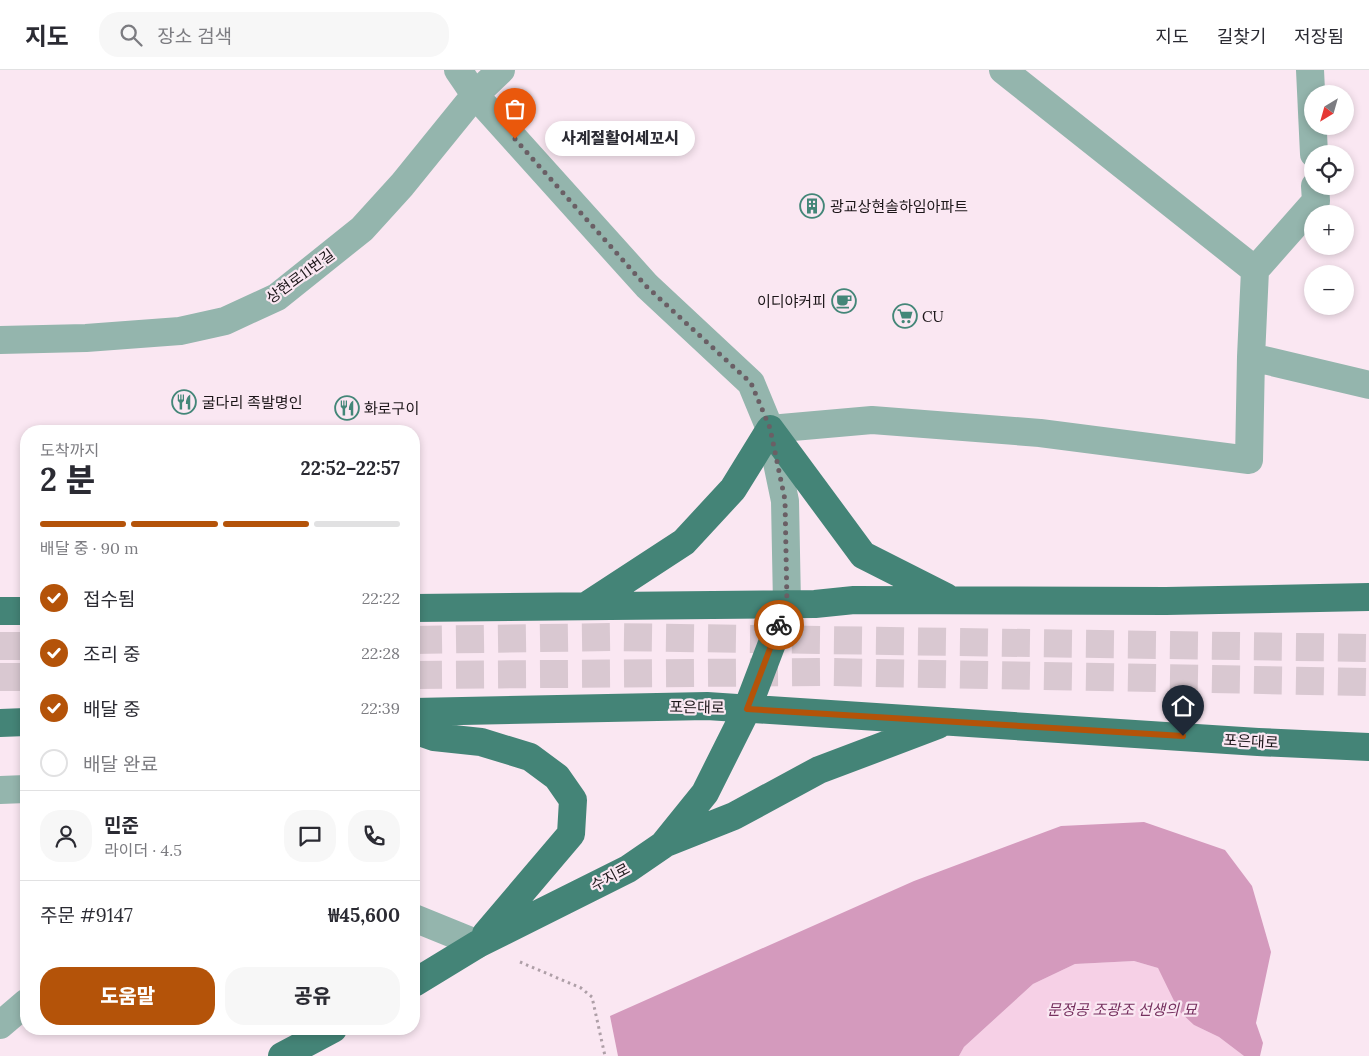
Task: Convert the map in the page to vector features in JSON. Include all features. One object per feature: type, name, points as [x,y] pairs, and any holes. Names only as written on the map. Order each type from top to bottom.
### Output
[{"type":"main road","points":[[586,606],[684,542],[733,489],[770,428],[863,555],[952,600]]},
{"type":"main road","points":[[420,608],[814,604],[854,600],[1166,600],[1369,597]]},
{"type":"main road","name":"수지로","points":[[420,979],[478,944],[628,869],[663,844],[705,793],[747,709],[787,604]]},
{"type":"main road","points":[[0,611],[20,611]]},
{"type":"main road","name":"포은대로","points":[[420,712],[706,706],[1258,742],[1369,747]]},
{"type":"main road","points":[[663,844],[734,816],[819,770],[947,721]]},
{"type":"main road","points":[[0,723],[20,722]]},
{"type":"main road","points":[[420,732],[434,736],[482,742],[530,757],[558,777],[573,800],[570,834],[478,944]]},
{"type":"main road","points":[[282,1056],[322,1035]]},
{"type":"street","points":[[458,70],[475,95],[646,286],[751,383],[770,428],[785,500],[787,604]]},
{"type":"street","name":"상현로11번길","points":[[0,340],[86,338],[180,331],[225,321],[277,297],[362,229],[402,184],[475,95],[501,70]]},
{"type":"street","points":[[1003,70],[1255,270]]},
{"type":"street","points":[[1310,70],[1314,145]]},
{"type":"street","points":[[770,428],[872,420],[1040,433],[1249,460],[1255,270],[1316,202],[1316,195]]},
{"type":"street","points":[[1251,357],[1369,385]]},
{"type":"street","points":[[0,790],[20,788]]},
{"type":"street","points":[[420,919],[478,944]]},
{"type":"street","points":[[0,1025],[20,1008]]},
{"type":"path","points":[[478,944],[581,988],[592,997],[605,1056]]},
{"type":"green space","name":"문정공 조광조 선생의 묘","points":[[1134,961],[1158,968],[1194,1025],[1219,1037],[1244,1056],[959,1056],[964,1047],[1033,984],[1075,964]]},
{"type":"shaded area","points":[[1144,822],[1225,850],[1252,886],[1271,952],[1256,1023],[1263,1043],[1260,1056],[1244,1056],[1219,1037],[1194,1025],[1179,1011],[1158,968],[1134,961],[1075,964],[1033,984],[964,1047],[959,1056],[618,1056],[610,1016],[914,881],[1061,826]]},
{"type":"tunnel","points":[[420,640],[615,637],[1369,648]]},
{"type":"tunnel","points":[[0,646],[20,646]]},
{"type":"tunnel","points":[[420,675],[828,672],[1369,682]]},
{"type":"tunnel","points":[[0,677],[20,677]]},
{"type":"way so far","points":[[515,139],[646,286],[751,383],[770,428],[785,500],[787,604],[779,625]]},
{"type":"place","name":"사계절활어세꼬시","points":[[515,139]]},
{"type":"place","name":"광교상현솔하임아파트","points":[[812,206]]},
{"type":"place","name":"이디야커피","points":[[844,301]]},
{"type":"place","name":"CU","points":[[905,316]]},
{"type":"place","name":"굴다리 족발명인","points":[[184,402]]},
{"type":"place","name":"화로구이","points":[[347,408]]},
{"type":"route","points":[[779,625],[747,709],[1183,736]]}]
